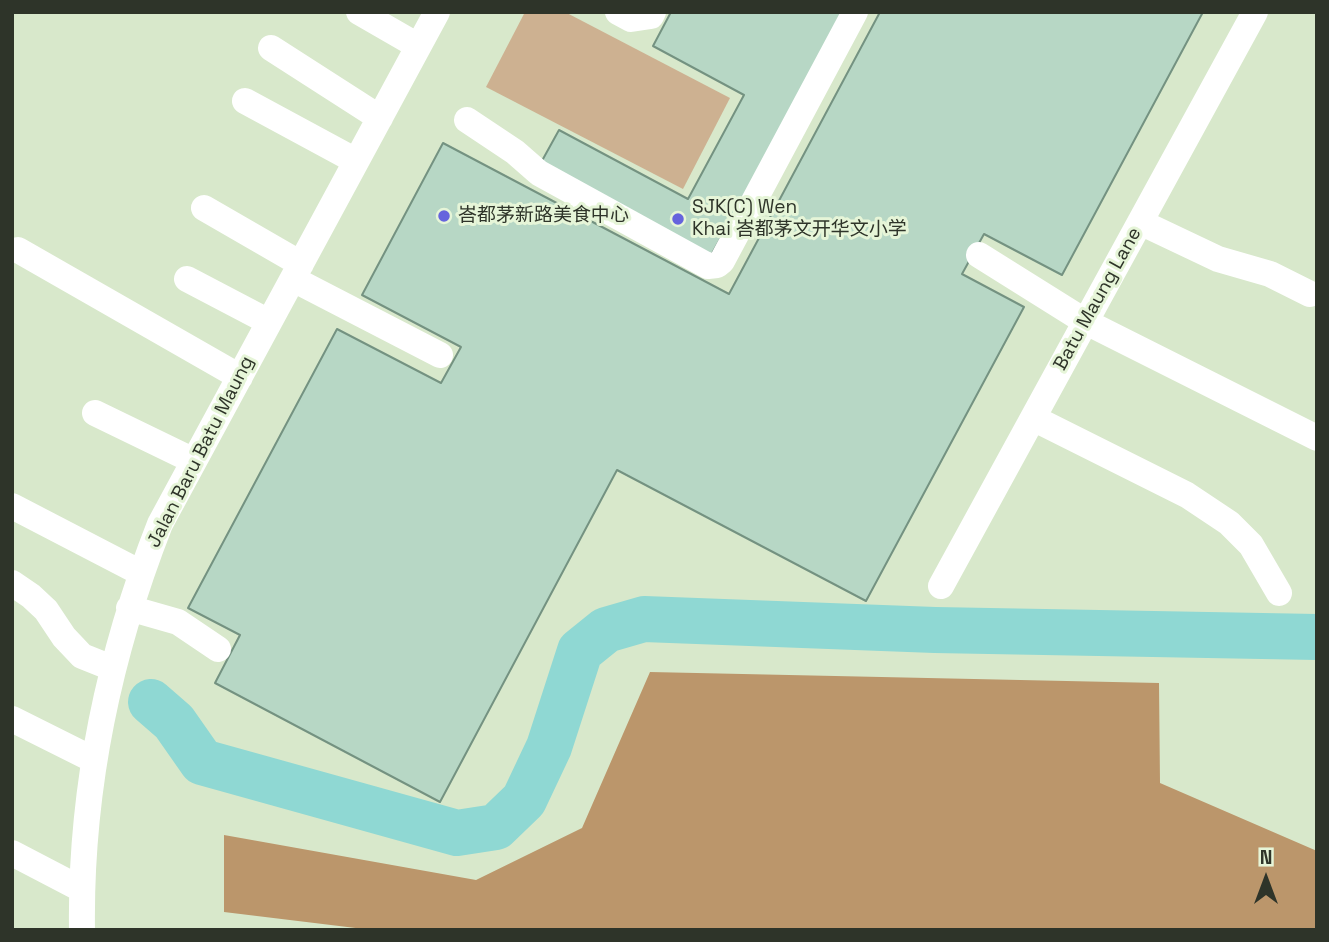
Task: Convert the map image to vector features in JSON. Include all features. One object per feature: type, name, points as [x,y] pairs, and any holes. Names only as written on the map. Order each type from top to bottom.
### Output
[{"type":"street","points":[[359,12],[418,46]]},
{"type":"street","name":"Jalan Baru Batu Maung","points":[[82,930],[81,889],[94,760],[112,668],[141,573],[160,524],[437,12]]},
{"type":"street","points":[[618,12],[631,19],[651,16],[653,12]]},
{"type":"street","points":[[467,120],[515,152],[539,173],[708,267],[717,265],[722,261],[855,12]]},
{"type":"street","name":"Batu Maung Lane","points":[[941,586],[1255,12]]},
{"type":"street","points":[[271,48],[380,118]]},
{"type":"street","points":[[245,101],[356,161]]},
{"type":"street","points":[[204,208],[297,271],[440,355]]},
{"type":"street","points":[[1140,222],[1218,259],[1270,274],[1310,294]]},
{"type":"street","points":[[19,250],[240,377]]},
{"type":"street","points":[[979,255],[1086,322],[1317,438]]},
{"type":"street","points":[[187,279],[269,322]]},
{"type":"street","points":[[95,413],[194,461]]},
{"type":"street","points":[[1033,418],[1187,495],[1229,523],[1251,545],[1279,593]]},
{"type":"street","points":[[12,506],[141,573]]},
{"type":"street","points":[[12,583],[46,610],[64,637],[82,656],[112,668]]},
{"type":"street","points":[[130,608],[177,622],[218,649]]},
{"type":"street","points":[[12,719],[94,760]]},
{"type":"street","points":[[12,853],[81,889]]},
{"type":"shaded area","points":[[525,12],[565,12],[730,98],[683,189],[486,87]]},
{"type":"shaded area","points":[[650,672],[1159,683],[1160,783],[1317,851],[1317,930],[372,930],[224,912],[224,835],[476,880],[582,828]]},
{"type":"building","points":[[671,12],[846,12],[709,259],[538,168],[559,130],[688,199],[744,95],[653,46]]},
{"type":"building","points":[[880,12],[1203,12],[1062,275],[984,234],[962,274],[1024,307],[866,601],[617,470],[440,802],[215,683],[240,635],[188,608],[337,329],[441,383],[461,347],[362,295],[443,143],[729,294]]},
{"type":"waterway","points":[[151,702],[174,722],[202,762],[457,833],[496,827],[524,800],[549,747],[580,651],[606,630],[644,619],[935,630],[1317,637]]},
{"type":"place","name":"峇都茅新路美食中心","points":[[444,216]]},
{"type":"place","name":"SJK(C) Wen Khai 峇都茅文开华文小学","points":[[678,219]]}]
